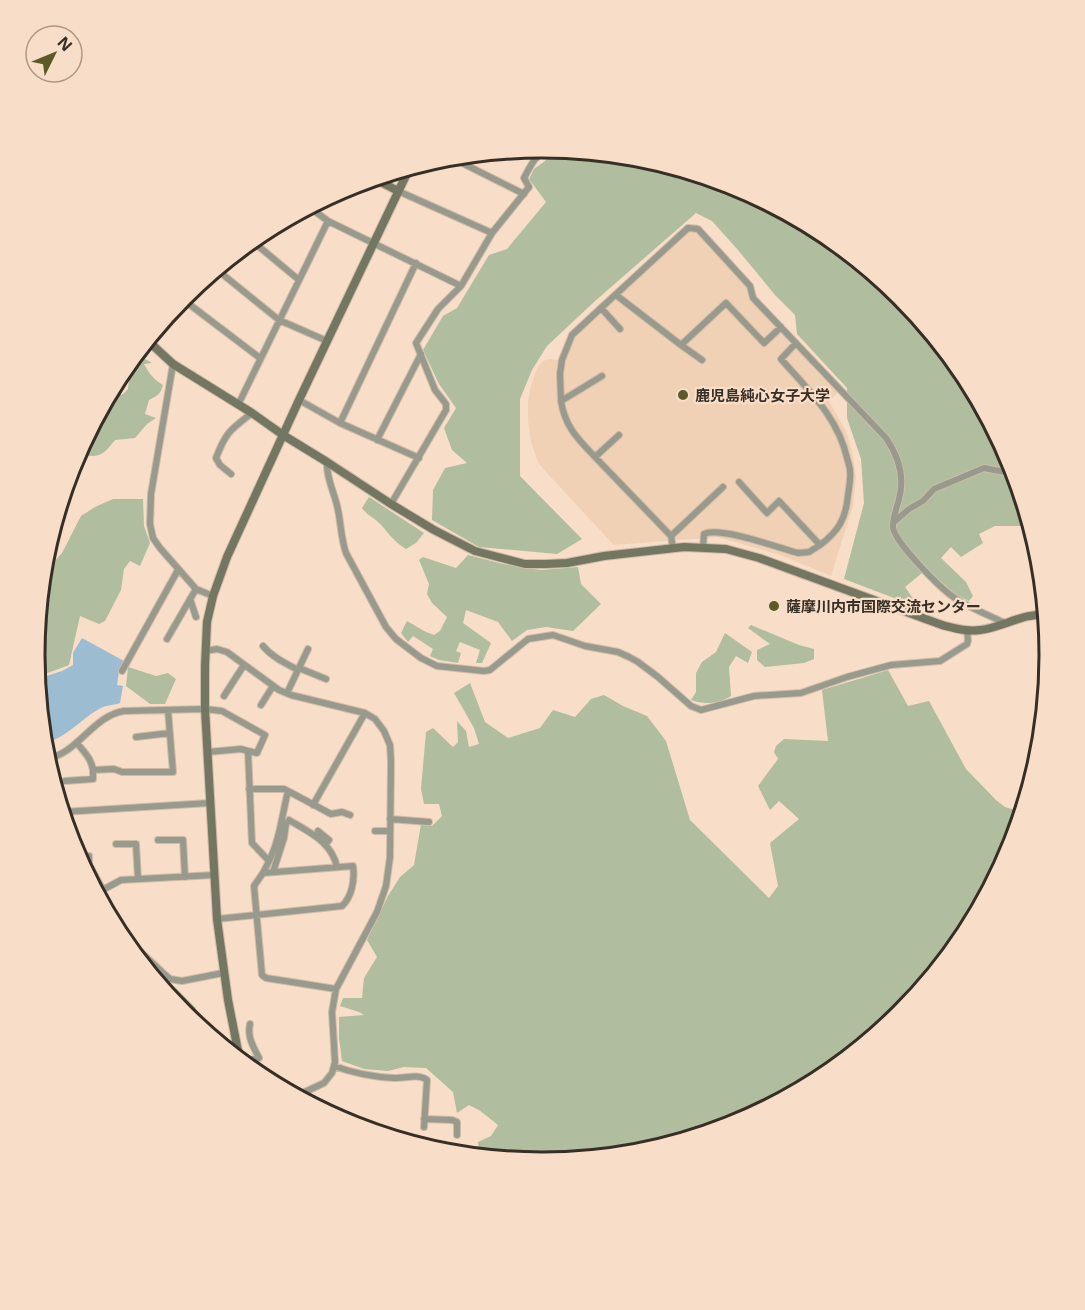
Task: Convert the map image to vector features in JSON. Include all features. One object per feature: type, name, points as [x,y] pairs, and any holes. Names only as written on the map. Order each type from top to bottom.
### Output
[{"type":"street","points":[[391,504],[446,410],[446,404],[435,390],[416,343],[438,309],[461,286],[492,233],[529,187],[524,178],[535,158]]},
{"type":"street","points":[[464,164],[524,194]]},
{"type":"street","points":[[239,1049],[223,973],[216,919],[205,709],[207,622],[213,596],[227,557],[405,177]]},
{"type":"street","points":[[384,184],[492,233]]},
{"type":"street","points":[[316,212],[328,221],[461,286]]},
{"type":"street","points":[[237,405],[328,221]]},
{"type":"street","points":[[673,548],[671,536],[572,433],[561,401],[560,374],[562,360],[572,335],[688,228],[698,229],[750,286],[753,298],[893,448],[902,475],[892,528],[897,538],[944,590],[955,598],[1005,623]]},
{"type":"street","points":[[259,246],[299,280]]},
{"type":"street","points":[[340,423],[416,263]]},
{"type":"street","points":[[222,274],[279,320],[327,341]]},
{"type":"street","points":[[616,295],[702,360]]},
{"type":"street","points":[[681,345],[726,303],[764,343],[781,327]]},
{"type":"street","points":[[190,305],[260,358]]},
{"type":"street","points":[[601,308],[620,330]]},
{"type":"street","points":[[703,548],[704,534],[710,531],[735,535],[798,553],[808,552],[833,535],[841,524],[847,506],[850,471],[845,446],[827,411],[781,359],[796,343]]},
{"type":"street","points":[[153,346],[173,364],[391,504],[475,551],[525,564],[546,564],[684,547],[726,549],[759,558],[942,625],[981,630],[1038,615]]},
{"type":"street","points":[[377,440],[421,354]]},
{"type":"street","points":[[173,364],[151,494],[150,524],[153,538],[178,570],[196,589],[213,596]]},
{"type":"street","points":[[561,401],[602,376]]},
{"type":"street","points":[[299,400],[340,423],[418,458]]},
{"type":"street","points":[[231,474],[220,465],[216,458],[223,440],[231,429],[252,413]]},
{"type":"street","points":[[595,457],[619,435]]},
{"type":"street","points":[[327,462],[326,474],[338,509],[342,542],[374,606],[396,639],[421,658],[438,666],[490,670],[528,639],[553,635],[629,657],[658,677],[691,706],[701,710],[754,696],[808,692],[847,677],[891,665],[940,661],[967,644],[967,630]]},
{"type":"street","points":[[894,522],[909,508],[923,501],[934,489],[984,468],[1005,472]]},
{"type":"street","points":[[739,482],[766,513],[779,501],[820,545]]},
{"type":"street","points":[[671,536],[723,487]]},
{"type":"street","points":[[122,671],[178,570]]},
{"type":"street","points":[[167,639],[196,589]]},
{"type":"street","points":[[190,599],[196,617]]},
{"type":"street","points":[[263,645],[279,660],[326,679]]},
{"type":"street","points":[[206,651],[217,649],[227,652],[279,690],[364,713],[375,719],[390,745],[390,857],[386,886],[377,912],[336,989],[332,1012],[334,1066],[332,1073],[324,1083],[305,1092]]},
{"type":"street","points":[[287,693],[308,649]]},
{"type":"street","points":[[224,696],[244,665]]},
{"type":"street","points":[[261,705],[273,686]]},
{"type":"street","points":[[56,756],[77,743],[104,718],[124,711],[205,709],[222,711],[265,735],[257,753],[241,749],[207,752]]},
{"type":"street","points":[[93,770],[172,772],[168,710]]},
{"type":"street","points":[[313,805],[364,713]]},
{"type":"street","points":[[136,737],[170,733]]},
{"type":"street","points":[[66,781],[93,779],[92,763],[77,743]]},
{"type":"street","points":[[248,751],[252,843],[269,861]]},
{"type":"street","points":[[249,789],[284,789],[331,814],[342,812],[350,815]]},
{"type":"street","points":[[288,791],[276,847],[254,886],[262,975],[266,978],[336,989]]},
{"type":"street","points":[[70,812],[210,803]]},
{"type":"street","points":[[390,819],[429,822]]},
{"type":"street","points":[[273,872],[289,820],[318,838],[333,854],[337,867]]},
{"type":"street","points":[[318,831],[329,840],[325,845]]},
{"type":"street","points":[[375,831],[390,831]]},
{"type":"street","points":[[158,840],[183,840],[185,877]]},
{"type":"street","points":[[116,844],[136,844],[138,879]]},
{"type":"street","points":[[216,919],[342,906],[352,889],[353,866],[263,873]]},
{"type":"street","points":[[104,890],[121,880],[214,875]]},
{"type":"street","points":[[151,962],[170,979],[182,981],[223,973]]},
{"type":"street","points":[[250,1024],[249,1040],[259,1058],[252,1059]]},
{"type":"street","points":[[334,1066],[360,1074],[397,1078],[422,1077],[427,1080],[424,1123],[452,1120],[457,1122],[457,1134]]},
{"type":"shaded area","name":"鹿児島純心女子大学","points":[[697,224],[753,284],[757,297],[843,388],[829,401],[846,431],[856,477],[853,506],[831,576],[783,556],[718,537],[614,545],[538,462],[531,442],[528,420],[528,401],[537,368],[543,361],[558,360],[568,335],[687,225]]},
{"type":"green space","points":[[549,158],[607,162],[671,174],[733,195],[763,209],[819,241],[871,281],[894,303],[937,352],[973,406],[1002,465],[1023,526],[995,526],[979,534],[983,543],[961,557],[951,547],[941,558],[966,582],[973,596],[969,601],[955,594],[927,569],[905,587],[917,604],[915,606],[844,579],[864,503],[861,459],[847,418],[847,388],[797,334],[795,315],[712,221],[696,213],[547,346],[532,370],[520,399],[520,476],[582,539],[557,554],[479,547],[432,520],[433,490],[445,468],[467,463],[452,450],[444,428],[456,408],[439,384],[423,350],[443,316],[457,308],[489,255],[507,249],[546,202],[529,179],[534,169]]},
{"type":"green space","points":[[144,358],[152,363],[144,364],[152,376],[163,385],[161,391],[149,400],[145,414],[156,418],[147,424],[135,438],[115,440],[103,453],[87,456],[112,406],[119,395],[128,389],[129,379]]},
{"type":"green space","points":[[369,497],[424,533],[416,543],[406,549],[365,512],[362,508]]},
{"type":"green space","points":[[113,499],[143,499],[144,526],[150,543],[140,566],[130,561],[124,569],[121,590],[105,621],[99,624],[80,616],[69,665],[46,674],[46,622],[54,562],[62,553],[81,516]]},
{"type":"green space","points":[[468,555],[540,570],[578,567],[581,584],[601,604],[573,631],[546,627],[527,630],[512,641],[498,622],[466,610],[463,623],[491,643],[482,663],[476,663],[480,650],[460,642],[456,651],[461,653],[458,663],[439,660],[430,656],[433,649],[413,636],[408,642],[401,633],[407,621],[434,635],[440,631],[447,617],[432,603],[427,594],[429,584],[419,560],[423,557],[456,568]]},
{"type":"green space","points":[[751,625],[814,649],[814,659],[804,663],[765,667],[757,660],[757,650],[770,644],[748,628]]},
{"type":"green space","points":[[725,633],[752,652],[748,663],[736,656],[729,667],[731,696],[711,703],[691,700],[696,692],[696,673],[702,662],[716,652]]},
{"type":"green space","points":[[128,667],[156,676],[168,673],[176,679],[165,704],[150,704],[126,686]]},
{"type":"green space","points":[[888,670],[908,706],[929,701],[966,769],[996,800],[1005,807],[1015,810],[989,875],[973,904],[937,958],[894,1007],[845,1050],[819,1069],[763,1101],[702,1126],[640,1143],[575,1151],[542,1152],[478,1148],[478,1142],[491,1136],[498,1125],[469,1105],[457,1113],[453,1092],[426,1068],[404,1067],[388,1071],[364,1069],[342,1061],[339,1017],[364,1015],[340,1006],[343,998],[362,998],[364,978],[377,957],[367,940],[388,896],[400,877],[414,865],[421,824],[432,826],[442,816],[439,804],[424,804],[421,789],[426,732],[433,728],[453,747],[458,742],[457,721],[466,731],[469,747],[479,744],[474,728],[454,693],[470,683],[485,722],[508,738],[540,728],[553,710],[575,717],[591,699],[604,695],[647,716],[666,741],[690,820],[769,898],[778,886],[770,843],[799,819],[779,801],[770,810],[758,786],[778,759],[774,752],[776,746],[784,739],[828,741],[822,690]]},
{"type":"green space","points":[[163,977],[175,987],[196,1008],[194,1010]]},
{"type":"water","points":[[82,638],[124,661],[119,671],[117,685],[123,686],[120,703],[101,708],[53,741],[46,676],[73,665],[73,653]]},
{"type":"place","name":"鹿児島純心女子大学","points":[[683,395]]},
{"type":"place","name":"薩摩川内市国際交流センター","points":[[774,606]]}]
